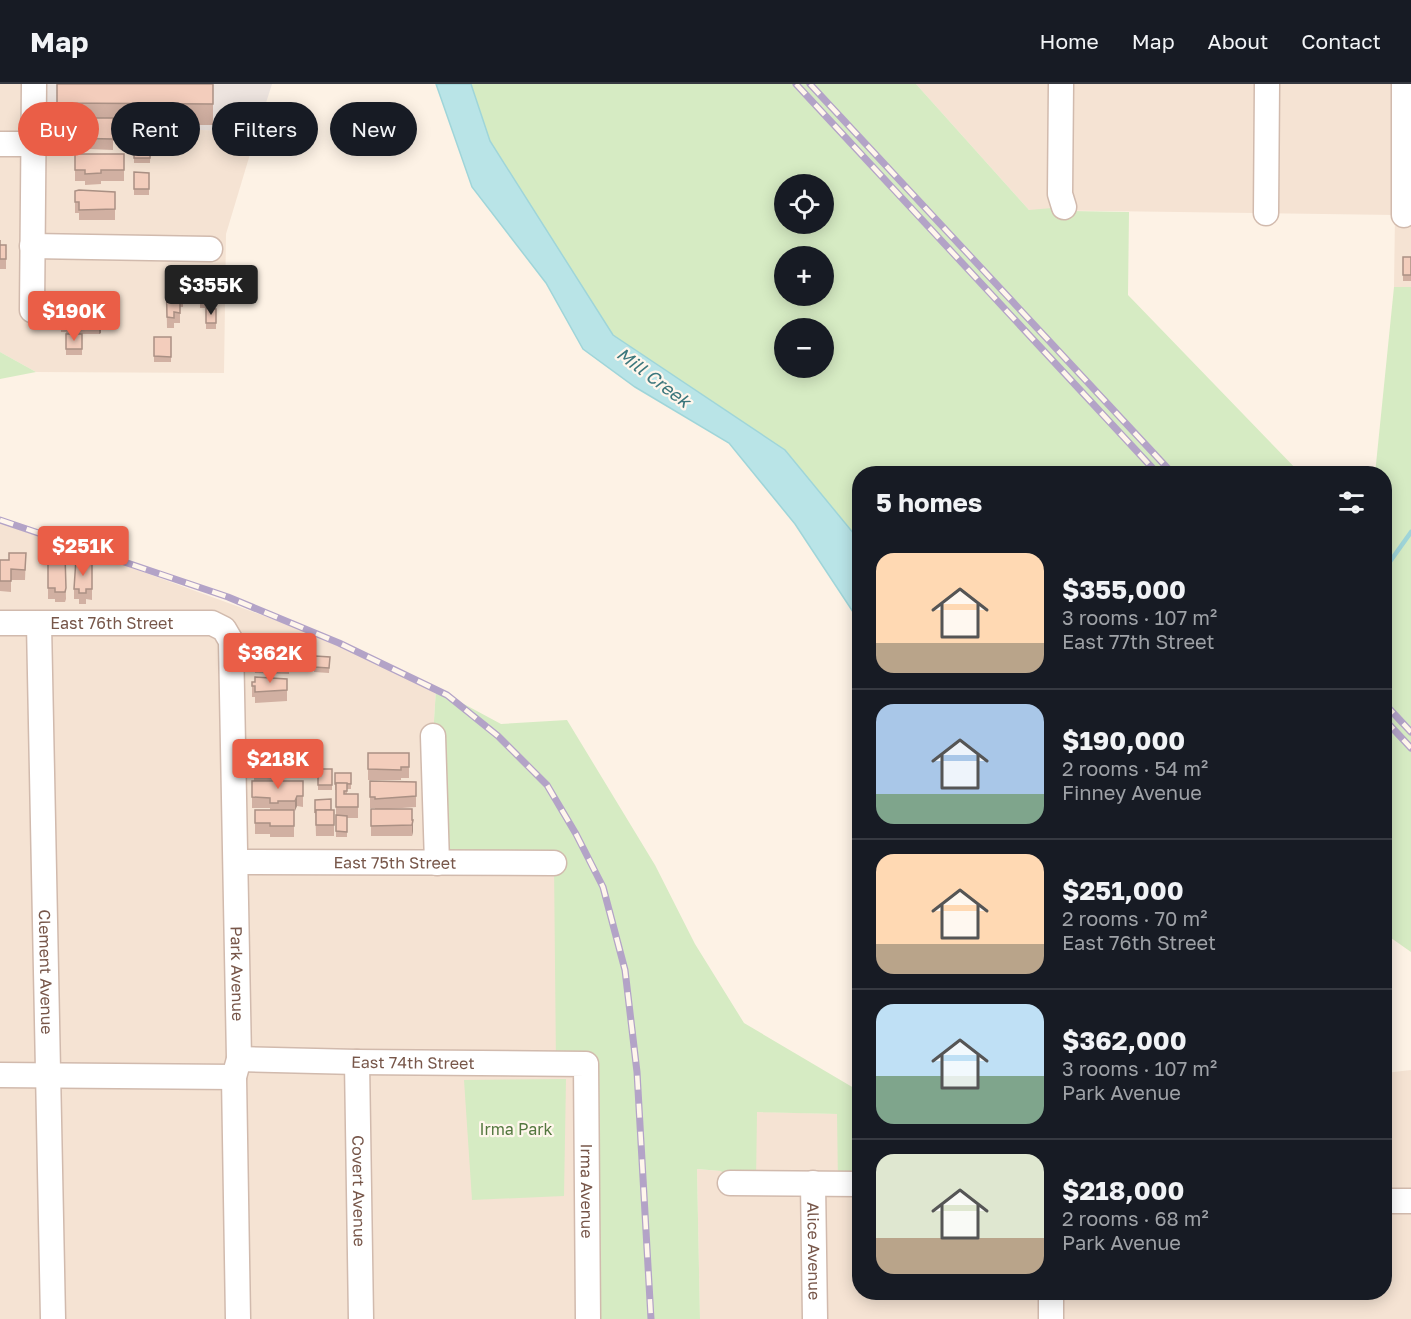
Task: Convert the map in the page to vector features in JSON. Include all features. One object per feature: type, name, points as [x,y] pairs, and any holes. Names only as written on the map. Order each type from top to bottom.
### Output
[{"type":"street","points":[[34,84],[34,102]]},
{"type":"street","points":[[1061,84],[1060,194],[1064,207]]},
{"type":"street","points":[[1266,213],[1267,84]]},
{"type":"street","points":[[1404,84],[1404,215]]},
{"type":"street","points":[[0,144],[18,144]]},
{"type":"street","points":[[32,310],[33,156]]},
{"type":"street","points":[[32,246],[210,249]]},
{"type":"street","name":"East 76th Street","points":[[0,623],[212,623],[224,629]]},
{"type":"street","name":"Clement Avenue","points":[[39,624],[53,1319]]},
{"type":"street","name":"Park Avenue","points":[[224,629],[231,641],[236,862],[238,1319]]},
{"type":"street","points":[[434,736],[437,863]]},
{"type":"street","name":"East 75th Street","points":[[236,862],[554,863]]},
{"type":"street","name":"East 74th Street","points":[[0,1075],[357,1062],[586,1064]]},
{"type":"street","name":"Covert Avenue","points":[[357,1062],[362,1319]]},
{"type":"street","name":"Irma Avenue","points":[[586,1064],[588,1319]]},
{"type":"street","points":[[730,1183],[852,1184]]},
{"type":"street","name":"Alice Avenue","points":[[813,1183],[815,1319]]},
{"type":"street","points":[[1392,1201],[1411,1201]]},
{"type":"street","points":[[1051,1300],[1051,1319]]},
{"type":"shaded area","points":[[0,84],[34,84],[34,102],[18,102],[18,156],[99,156],[99,128],[111,128],[111,156],[200,156],[200,130],[212,130],[212,156],[249,156],[226,234],[224,373],[36,372],[0,352]]},
{"type":"shaded area","points":[[34,84],[272,84],[266,102],[212,102],[212,130],[200,130],[200,102],[111,102],[111,128],[99,128],[99,102],[34,102]]},
{"type":"shaded area","points":[[916,84],[1411,84],[1411,287],[1394,287],[1395,215],[1029,210]]},
{"type":"shaded area","points":[[0,520],[339,643],[436,689],[433,736],[554,863],[586,1064],[588,1319],[0,1319]]},
{"type":"shaded area","points":[[1411,1070],[1411,1319],[700,1319],[697,1169],[721,1171],[757,1112],[838,1114],[838,1183],[852,1184],[852,1300],[1392,1300],[1392,1072]]},
{"type":"green space","points":[[471,84],[916,84],[1029,210],[1064,207],[1072,211],[1129,212],[1128,295],[1293,466],[852,466],[852,531],[785,450],[613,335],[490,141]]},
{"type":"green space","points":[[1394,287],[1411,287],[1411,952],[1392,939],[1392,466],[1376,466]]},
{"type":"green space","points":[[0,352],[36,372],[0,379]]},
{"type":"green space","points":[[436,689],[501,724],[567,720],[655,865],[695,944],[744,1023],[852,1087],[852,1184],[838,1183],[837,1114],[757,1112],[756,1183],[730,1183],[721,1171],[697,1169],[700,1319],[588,1319],[586,1065],[556,1064],[554,864],[437,863],[433,736]]},
{"type":"green space","name":"Irma Park","points":[[566,1079],[564,1196],[472,1200],[464,1080]]},
{"type":"water","points":[[436,84],[471,84],[490,141],[613,335],[785,450],[852,531],[852,610],[795,524],[729,443],[635,387],[583,349],[546,283],[472,187]]},
{"type":"building","points":[[57,84],[213,84],[212,104],[200,104],[200,102],[57,102]]},
{"type":"building","points":[[99,118],[111,118],[111,139],[99,139]]},
{"type":"building","points":[[111,154],[111,156],[124,156],[124,170],[101,170],[101,173],[85,174],[85,170],[75,170],[75,156]]},
{"type":"building","points":[[134,156],[150,156],[150,158],[134,158]]},
{"type":"building","points":[[134,172],[149,173],[149,189],[134,189]]},
{"type":"building","points":[[75,191],[115,192],[115,209],[79,210],[79,202],[75,202]]},
{"type":"building","points":[[0,245],[6,245],[6,259],[0,259]]},
{"type":"building","points":[[1403,257],[1411,257],[1411,275],[1403,275]]},
{"type":"building","points":[[166,272],[182,272],[183,297],[180,296],[180,313],[174,312],[174,318],[167,317]]},
{"type":"building","points":[[194,273],[208,278],[207,297],[200,297],[200,292],[185,292],[185,276]]},
{"type":"building","points":[[61,308],[91,308],[91,313],[97,313],[97,318],[101,322],[61,322]]},
{"type":"building","points":[[206,308],[216,309],[216,323],[206,323]]},
{"type":"building","points":[[66,334],[82,334],[82,349],[66,349]]},
{"type":"building","points":[[154,337],[171,337],[171,357],[154,356]]},
{"type":"building","points":[[9,553],[26,553],[25,570],[11,569],[11,581],[0,581],[0,560],[9,560]]},
{"type":"building","points":[[56,555],[65,555],[65,592],[55,592],[55,588],[48,588],[48,563],[57,563]]},
{"type":"building","points":[[76,559],[82,559],[82,564],[92,564],[92,589],[86,589],[86,593],[79,593],[79,589],[74,589]]},
{"type":"building","points":[[256,647],[282,649],[286,647],[289,649],[289,663],[255,662],[253,651]]},
{"type":"building","points":[[315,656],[330,657],[329,668],[314,667]]},
{"type":"building","points":[[255,677],[287,679],[287,690],[255,692],[252,682],[255,682]]},
{"type":"building","points":[[254,751],[292,752],[292,765],[284,765],[284,770],[254,772]]},
{"type":"building","points":[[368,753],[409,753],[409,767],[401,767],[401,770],[368,769]]},
{"type":"building","points":[[318,769],[332,769],[332,785],[318,785]]},
{"type":"building","points":[[335,773],[351,773],[351,784],[335,784]]},
{"type":"building","points":[[252,781],[303,781],[303,796],[297,796],[295,801],[270,803],[270,798],[252,797]]},
{"type":"building","points":[[370,781],[416,782],[416,796],[375,799],[375,797],[370,797]]},
{"type":"building","points":[[336,783],[347,783],[347,791],[344,791],[344,794],[358,794],[358,807],[336,807]]},
{"type":"building","points":[[331,799],[331,810],[316,810],[315,813],[315,800]]},
{"type":"building","points":[[371,809],[412,809],[412,825],[371,826]]},
{"type":"building","points":[[255,810],[294,810],[294,826],[270,826],[270,823],[255,823]]},
{"type":"building","points":[[316,810],[334,810],[334,825],[316,825]]},
{"type":"building","points":[[336,815],[347,816],[347,832],[336,831]]},
{"type":"waterway","name":"Mill Creek","points":[[1392,559],[1411,532]]},
{"type":"railway","points":[[796,84],[1151,466]]},
{"type":"railway","points":[[810,84],[1166,466]]},
{"type":"railway","points":[[0,520],[228,597],[339,643],[447,695],[498,736],[547,785],[576,834],[603,887],[625,970],[637,1072],[651,1319]]},
{"type":"railway","points":[[1392,712],[1411,732]]},
{"type":"railway","points":[[1392,728],[1411,748]]}]
